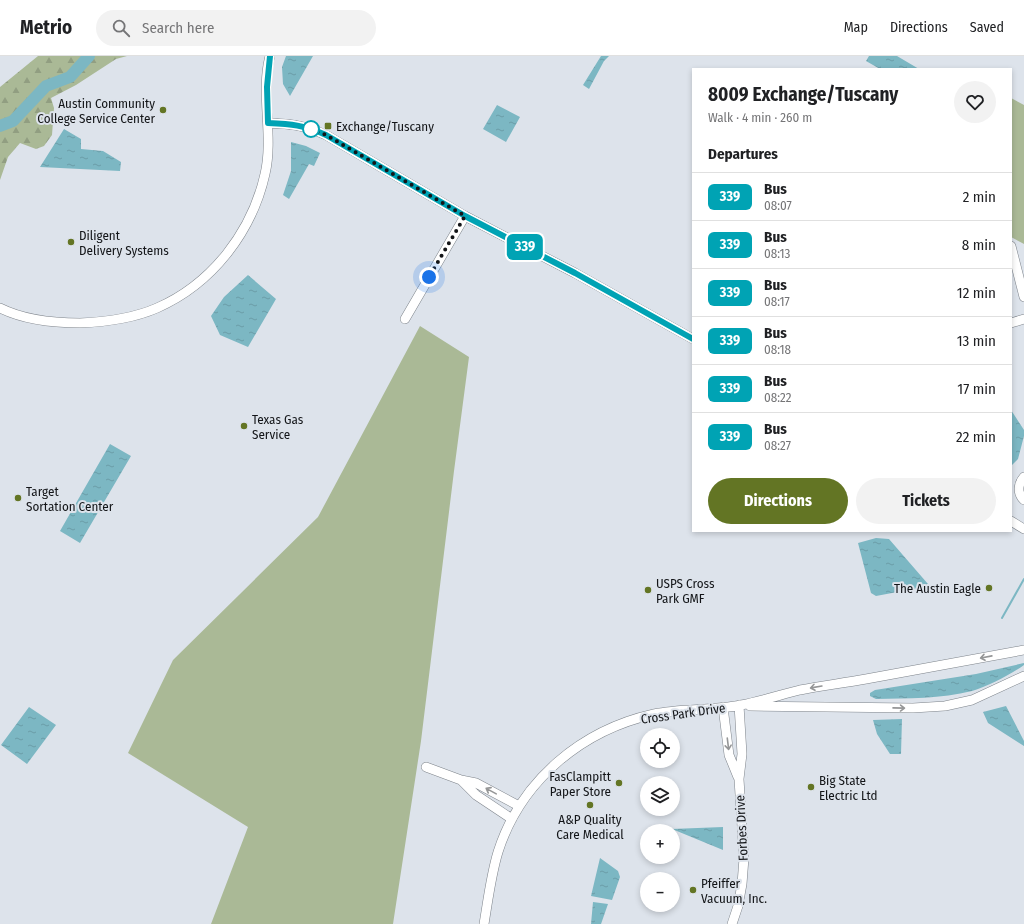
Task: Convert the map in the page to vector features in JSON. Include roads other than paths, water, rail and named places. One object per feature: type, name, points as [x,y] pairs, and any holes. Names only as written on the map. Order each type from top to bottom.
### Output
[{"type":"street","points":[[0,308],[25,317],[50,322],[93,322],[135,316],[157,308],[183,294],[217,265],[235,244],[247,225],[259,197],[266,172],[268,153],[267,87],[270,56]]},
{"type":"street","points":[[268,123],[294,124],[324,135],[465,216],[575,273],[692,338]]},
{"type":"street","points":[[405,319],[465,216]]},
{"type":"street","points":[[1012,250],[1024,297]]},
{"type":"street","points":[[1012,323],[1024,319]]},
{"type":"street","points":[[1024,477],[1020,482],[1019,494],[1024,500]]},
{"type":"street","points":[[1012,521],[1024,529]]},
{"type":"street","name":"Cross Park Drive","points":[[739,706],[800,690],[1024,650]]},
{"type":"street","name":"Cross Park Drive","points":[[484,924],[498,852],[512,818],[519,806],[537,781],[556,762],[573,749],[610,728],[656,714],[723,707],[914,708],[945,706],[972,700],[1024,676]]},
{"type":"street","name":"Forbes Drive","points":[[732,924],[738,906],[744,862],[739,779],[742,754],[739,706]]},
{"type":"street","name":"Forbes Drive","points":[[723,707],[729,754],[739,779]]},
{"type":"street","points":[[426,767],[461,780],[476,783],[519,806]]},
{"type":"street","points":[[461,780],[476,795],[512,818]]},
{"type":"water","points":[[286,56],[313,56],[290,96],[283,84],[282,67]]},
{"type":"water","points":[[601,56],[609,56],[604,61],[589,89],[583,85]]},
{"type":"water","points":[[869,56],[897,56],[917,68],[878,68],[866,61]]},
{"type":"water","points":[[497,105],[520,117],[506,142],[483,129]]},
{"type":"water","points":[[64,129],[81,139],[81,149],[103,151],[121,162],[120,171],[40,167]]},
{"type":"water","points":[[291,142],[306,146],[320,153],[314,166],[309,164],[289,199],[283,195],[291,171]]},
{"type":"water","points":[[248,275],[276,299],[248,347],[220,335],[211,316],[224,297]]},
{"type":"water","points":[[1012,412],[1024,430],[1024,436],[1018,459],[1012,465]]},
{"type":"water","points":[[110,444],[131,456],[80,543],[60,531]]},
{"type":"water","points":[[876,538],[889,539],[928,584],[924,587],[876,596],[871,593],[858,543]]},
{"type":"water","points":[[1024,663],[1024,665],[999,680],[978,689],[960,694],[936,697],[876,699],[870,696],[870,693],[875,690],[976,674]]},
{"type":"water","points":[[1006,706],[1024,741],[1024,746],[988,723],[983,712]]},
{"type":"water","points":[[29,707],[56,725],[27,764],[1,745]]},
{"type":"water","points":[[902,719],[901,754],[890,754],[877,734],[873,720]]},
{"type":"water","points":[[723,827],[723,850],[680,832],[680,829]]},
{"type":"water","points":[[600,858],[618,871],[620,877],[612,900],[591,896]]},
{"type":"water","points":[[593,902],[608,904],[601,924],[591,924]]},
{"type":"waterway","points":[[0,126],[13,121],[46,86],[70,77],[89,56]]},
{"type":"waterway","points":[[1002,618],[1024,579]]},
{"type":"place","name":"Austin Community College Service Center","points":[[163,110]]},
{"type":"place","name":"Exchange/Tuscany","points":[[328,126]]},
{"type":"place","name":"Diligent Delivery Systems","points":[[71,242]]},
{"type":"place","name":"Texas Gas Service","points":[[244,426]]},
{"type":"place","name":"Target Sortation Center","points":[[18,498]]},
{"type":"place","name":"The Austin Eagle","points":[[989,588]]},
{"type":"place","name":"USPS Cross Park GMF","points":[[648,590]]},
{"type":"place","name":"FasClampitt Paper Store","points":[[619,783]]},
{"type":"place","name":"Big State Electric Ltd","points":[[811,787]]},
{"type":"place","name":"A&P Quality Care Medical","points":[[590,805]]},
{"type":"place","name":"Pfeiffer Vacuum, Inc.","points":[[693,890]]}]
